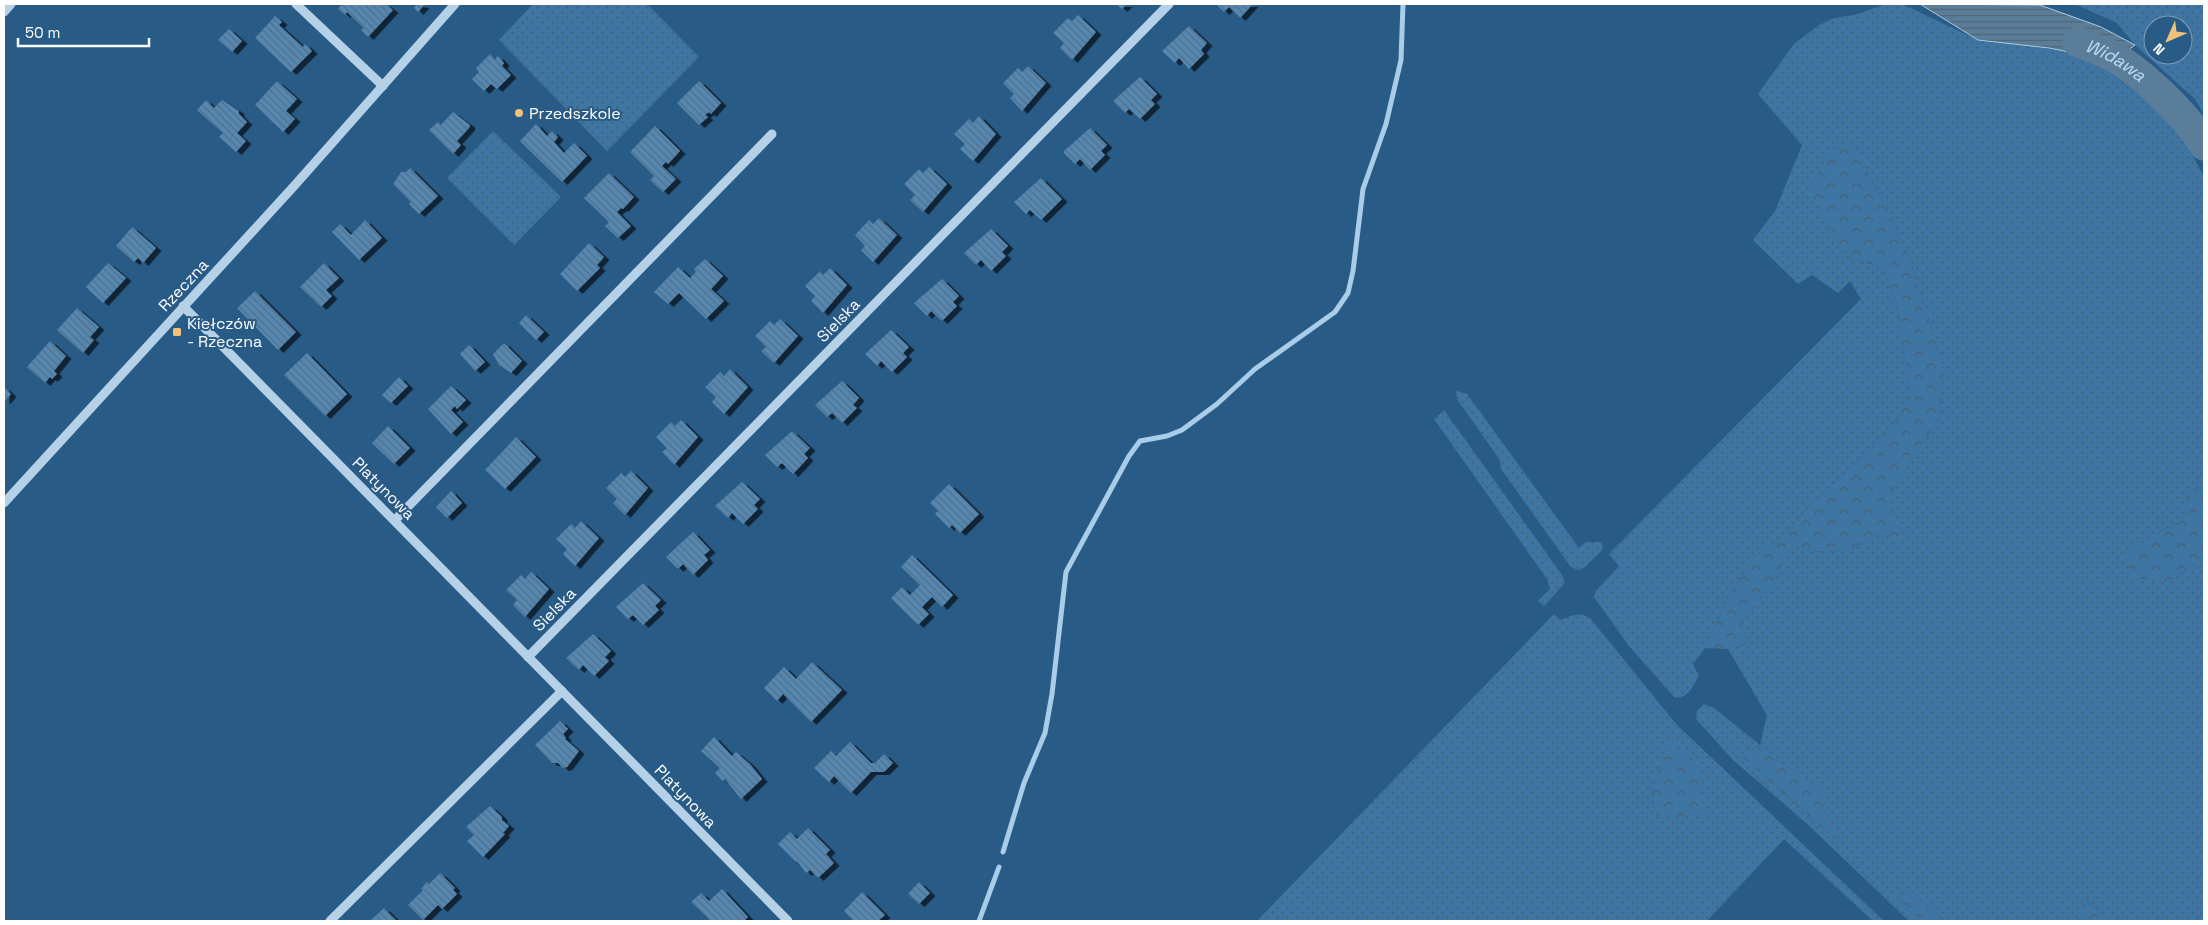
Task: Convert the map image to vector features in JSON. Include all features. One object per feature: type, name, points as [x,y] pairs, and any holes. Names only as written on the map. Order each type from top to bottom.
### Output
[{"type":"street","points":[[4,12],[11,4]]},
{"type":"street","points":[[296,4],[384,86]]},
{"type":"street","name":"Rzeczna","points":[[4,503],[384,86],[455,4]]},
{"type":"street","name":"Sielska","points":[[528,657],[1169,4]]},
{"type":"street","points":[[395,520],[772,134]]},
{"type":"street","name":"Platynowa","points":[[183,306],[788,921]]},
{"type":"street","points":[[330,921],[562,691]]},
{"type":"green space","points":[[533,4],[647,4],[699,57],[607,151],[499,40]]},
{"type":"green space","points":[[1886,4],[1902,4],[1978,40],[2012,42],[2088,56],[2107,65],[2175,125],[2204,176],[2204,488],[2191,490],[2183,521],[2155,534],[2169,582],[2204,558],[2204,921],[2111,921],[2085,900],[2076,916],[2081,921],[1945,921],[1911,891],[1897,897],[1920,921],[1909,921],[1805,822],[1733,760],[1696,719],[1697,711],[1704,704],[1714,708],[1760,745],[1767,715],[1728,649],[1747,644],[1741,622],[1774,583],[1791,542],[1812,552],[1854,549],[1879,533],[1889,495],[1940,416],[1943,367],[1909,256],[1854,144],[1845,256],[1883,268],[1897,304],[1911,399],[1880,441],[1811,504],[1787,533],[1756,555],[1730,594],[1705,648],[1693,664],[1699,676],[1690,691],[1684,696],[1675,698],[1629,646],[1594,597],[1596,591],[1619,566],[1609,554],[1861,299],[1850,281],[1838,293],[1812,275],[1798,284],[1753,240],[1775,211],[1802,145],[1758,94],[1794,44],[1819,25],[1834,18],[1854,15]],"holes":[[[1760,745],[1778,762],[1834,838],[1740,754]]]},
{"type":"green space","points":[[2075,4],[2204,4],[2204,114],[2195,99],[2157,65],[2193,65],[2193,15],[2143,15],[2143,52],[2117,23]]},
{"type":"green space","points":[[493,131],[561,197],[514,245],[447,178]]},
{"type":"green space","points":[[1854,144],[1909,256],[1943,367],[1940,416],[1889,495],[1902,541],[1879,533],[1854,549],[1811,552],[1791,543],[1774,583],[1741,622],[1747,644],[1728,649],[1705,648],[1730,594],[1756,555],[1787,533],[1811,504],[1880,441],[1911,399],[1897,304],[1883,268],[1845,256],[1809,189],[1831,150]]},
{"type":"green space","points":[[1456,391],[1467,394],[1579,548],[1586,542],[1601,542],[1603,549],[1585,567],[1578,570],[1571,567],[1501,469],[1500,460],[1457,399]]},
{"type":"green space","points":[[1444,410],[1562,575],[1565,583],[1544,606],[1538,601],[1550,589],[1547,579],[1434,419]]},
{"type":"green space","points":[[2204,488],[2204,558],[2169,582],[2134,578],[2124,557],[2155,534],[2183,521],[2191,490]]},
{"type":"green space","points":[[1554,614],[1560,620],[1579,615],[1590,618],[1677,725],[1884,921],[1873,921],[1784,839],[1707,921],[1257,921]],"holes":[[[1669,738],[1657,815],[1651,793]]]},
{"type":"green space","points":[[1669,738],[1697,762],[1704,812],[1689,817],[1657,815],[1651,793]]},
{"type":"green space","points":[[1760,745],[1778,762],[1822,790],[1835,839],[1740,754]]},
{"type":"green space","points":[[1911,891],[1945,921],[1920,921],[1897,897]]},
{"type":"green space","points":[[2084,900],[2111,921],[2081,921],[2076,916]]},
{"type":"shaded area","points":[[1920,4],[2040,5],[2101,27],[2135,45],[2107,65],[2088,56],[2049,48],[1978,40]]},
{"type":"building","points":[[342,4],[386,4],[393,10],[368,37],[361,30],[364,28],[347,12],[345,15],[338,9]]},
{"type":"building","points":[[417,4],[424,5],[418,12],[414,8]]},
{"type":"building","points":[[1116,4],[1127,4],[1122,9]]},
{"type":"building","points":[[1216,4],[1253,4],[1240,18],[1229,7],[1224,12]]},
{"type":"building","points":[[1078,15],[1096,32],[1072,60],[1060,48],[1064,43],[1053,33],[1068,18],[1072,21]]},
{"type":"building","points":[[275,16],[282,22],[279,25],[303,47],[305,44],[312,51],[291,72],[255,38]]},
{"type":"building","points":[[1189,26],[1207,43],[1201,50],[1204,54],[1189,69],[1179,58],[1175,63],[1162,51]]},
{"type":"building","points":[[229,29],[242,41],[232,52],[218,40]]},
{"type":"building","points":[[490,54],[495,59],[498,56],[504,63],[502,66],[511,75],[497,89],[491,84],[484,91],[472,79],[479,72],[476,68]]},
{"type":"building","points":[[1028,66],[1046,83],[1022,111],[1010,98],[1014,94],[1003,83],[1018,68],[1022,72]]},
{"type":"building","points":[[1140,77],[1157,94],[1151,100],[1155,104],[1140,119],[1129,109],[1125,113],[1113,101]]},
{"type":"building","points":[[277,81],[297,99],[286,111],[295,119],[283,132],[255,105]]},
{"type":"building","points":[[699,81],[721,103],[711,114],[709,112],[705,115],[708,117],[699,125],[677,103]]},
{"type":"building","points":[[206,100],[214,108],[222,100],[239,111],[239,114],[247,122],[237,133],[246,141],[236,152],[219,137],[223,133],[197,110]]},
{"type":"building","points":[[453,112],[470,125],[457,141],[461,145],[453,154],[429,130],[438,122],[441,125]]},
{"type":"building","points":[[979,116],[996,134],[973,161],[960,149],[965,144],[954,134],[969,119],[973,123]]},
{"type":"building","points":[[536,124],[547,136],[552,131],[558,137],[554,142],[564,153],[574,143],[587,156],[562,182],[520,141]]},
{"type":"building","points":[[655,126],[680,151],[668,164],[666,162],[662,166],[676,179],[663,192],[650,180],[654,176],[630,152]]},
{"type":"building","points":[[1090,128],[1107,145],[1101,151],[1105,155],[1090,170],[1080,159],[1075,164],[1063,152]]},
{"type":"building","points":[[929,167],[947,184],[923,212],[910,200],[915,195],[904,184],[919,169],[923,173]]},
{"type":"building","points":[[410,168],[438,196],[419,214],[409,204],[411,202],[393,184],[401,172],[406,172]]},
{"type":"building","points":[[609,173],[634,197],[623,209],[621,208],[617,212],[631,226],[618,238],[605,226],[609,222],[584,198]]},
{"type":"building","points":[[1041,178],[1062,199],[1041,220],[1030,210],[1026,214],[1014,202]]},
{"type":"building","points":[[879,218],[897,235],[873,262],[861,250],[865,246],[855,235],[869,220],[873,224]]},
{"type":"building","points":[[365,220],[382,238],[359,260],[332,232],[340,224],[351,235]]},
{"type":"building","points":[[132,227],[156,248],[143,263],[138,258],[134,262],[116,246]]},
{"type":"building","points":[[991,229],[1008,246],[1002,252],[1006,256],[991,271],[981,260],[976,265],[964,253]]},
{"type":"building","points":[[589,243],[604,257],[597,265],[600,268],[577,291],[560,274]]},
{"type":"building","points":[[705,259],[723,276],[711,289],[724,301],[706,319],[679,293],[668,304],[654,292],[678,267],[690,278],[696,272],[694,269]]},
{"type":"building","points":[[108,263],[126,278],[103,303],[86,287]]},
{"type":"building","points":[[324,263],[339,278],[326,290],[332,296],[321,307],[300,287]]},
{"type":"building","points":[[830,268],[847,285],[823,313],[811,301],[815,296],[805,286],[820,271],[823,275]]},
{"type":"building","points":[[942,279],[959,296],[953,302],[957,306],[942,321],[931,311],[927,316],[914,303]]},
{"type":"building","points":[[255,291],[296,332],[278,350],[237,308]]},
{"type":"building","points":[[77,308],[99,327],[90,337],[94,340],[83,353],[57,330]]},
{"type":"building","points":[[526,315],[544,332],[536,340],[519,323]]},
{"type":"building","points":[[780,319],[798,336],[774,363],[761,351],[766,347],[755,336],[770,321],[774,325]]},
{"type":"building","points":[[891,330],[909,347],[903,353],[907,357],[892,372],[881,361],[877,366],[865,354]]},
{"type":"building","points":[[50,341],[66,356],[54,371],[57,374],[52,379],[50,377],[45,383],[27,367]]},
{"type":"building","points":[[504,343],[522,361],[511,373],[499,365],[493,354]]},
{"type":"building","points":[[469,345],[485,362],[475,371],[460,354]]},
{"type":"building","points":[[307,353],[347,394],[325,416],[284,375]]},
{"type":"building","points":[[730,369],[748,387],[724,414],[712,402],[716,397],[705,387],[720,372],[724,376]]},
{"type":"building","points":[[399,377],[408,386],[391,403],[382,395]]},
{"type":"building","points":[[842,381],[859,398],[853,405],[857,408],[842,423],[832,413],[827,417],[815,405]]},
{"type":"building","points":[[451,386],[466,400],[457,409],[455,406],[451,410],[463,422],[451,434],[428,409]]},
{"type":"building","points":[[4,387],[11,394],[4,402]]},
{"type":"building","points":[[681,420],[698,437],[674,465],[662,452],[667,448],[656,437],[671,422],[675,426]]},
{"type":"building","points":[[388,426],[410,448],[394,464],[372,443]]},
{"type":"building","points":[[792,431],[810,448],[804,454],[808,458],[793,474],[782,463],[777,467],[765,455]]},
{"type":"building","points":[[516,437],[536,457],[505,489],[485,470]]},
{"type":"building","points":[[631,471],[648,488],[625,515],[613,503],[617,499],[606,488],[621,473],[625,477]]},
{"type":"building","points":[[742,482],[760,499],[754,505],[758,509],[743,524],[732,513],[728,518],[715,506]]},
{"type":"building","points":[[949,484],[979,514],[960,533],[952,525],[949,528],[935,514],[938,511],[930,503]]},
{"type":"building","points":[[451,491],[462,503],[447,518],[436,507]]},
{"type":"building","points":[[581,521],[599,538],[575,566],[563,554],[567,549],[556,539],[571,524],[575,528]]},
{"type":"building","points":[[693,532],[710,550],[704,555],[708,560],[693,575],[683,564],[678,569],[666,557]]},
{"type":"building","points":[[912,555],[953,595],[942,607],[932,597],[922,607],[929,614],[918,625],[891,598],[902,587],[910,595],[920,585],[901,567]]},
{"type":"building","points":[[531,572],[549,589],[525,617],[513,605],[517,600],[506,590],[521,575],[525,579]]},
{"type":"building","points":[[643,583],[661,600],[655,606],[659,610],[643,625],[633,615],[628,619],[616,607]]},
{"type":"building","points":[[593,634],[611,651],[605,657],[609,661],[594,676],[583,665],[579,670],[566,658]]},
{"type":"building","points":[[812,662],[842,690],[811,722],[783,694],[777,701],[764,688],[784,667],[796,679]]},
{"type":"building","points":[[560,721],[568,729],[563,734],[565,739],[579,751],[567,767],[563,768],[558,763],[552,763],[535,745]]},
{"type":"building","points":[[714,737],[732,756],[736,752],[750,764],[762,779],[741,799],[725,779],[723,781],[715,773],[720,768],[701,751]]},
{"type":"building","points":[[850,742],[871,763],[875,763],[884,754],[893,763],[884,772],[871,772],[851,793],[834,776],[829,782],[814,768],[831,751],[836,756]]},
{"type":"building","points":[[490,806],[509,826],[503,833],[505,834],[483,857],[467,841],[474,835],[466,827]]},
{"type":"building","points":[[808,828],[830,850],[826,854],[834,863],[818,878],[810,870],[806,873],[797,861],[778,844],[790,832],[797,839]]},
{"type":"building","points":[[440,873],[455,888],[453,890],[457,894],[442,909],[438,905],[423,920],[408,905],[423,890],[421,889],[427,882],[429,884]]},
{"type":"building","points":[[919,882],[930,893],[919,904],[908,894]]},
{"type":"building","points":[[722,889],[748,917],[744,921],[711,921],[691,902],[701,893],[709,901]]},
{"type":"building","points":[[862,892],[885,915],[878,921],[854,921],[844,911]]},
{"type":"building","points":[[384,908],[397,921],[370,921]]},
{"type":"waterway","points":[[1003,852],[1024,783],[1045,733],[1052,694],[1066,572],[1129,456],[1140,441],[1167,436],[1182,430],[1217,404],[1255,369],[1335,312],[1348,293],[1353,271],[1363,189],[1386,124],[1401,60],[1403,4]]},
{"type":"waterway","name":"Widawa","points":[[2078,42],[2121,61],[2148,82],[2187,121],[2204,145]]},
{"type":"waterway","points":[[979,921],[999,867]]},
{"type":"place","name":"Przedszkole","points":[[519,113]]},
{"type":"place","name":"Kiełczów - Rzeczna","points":[[177,332]]}]
